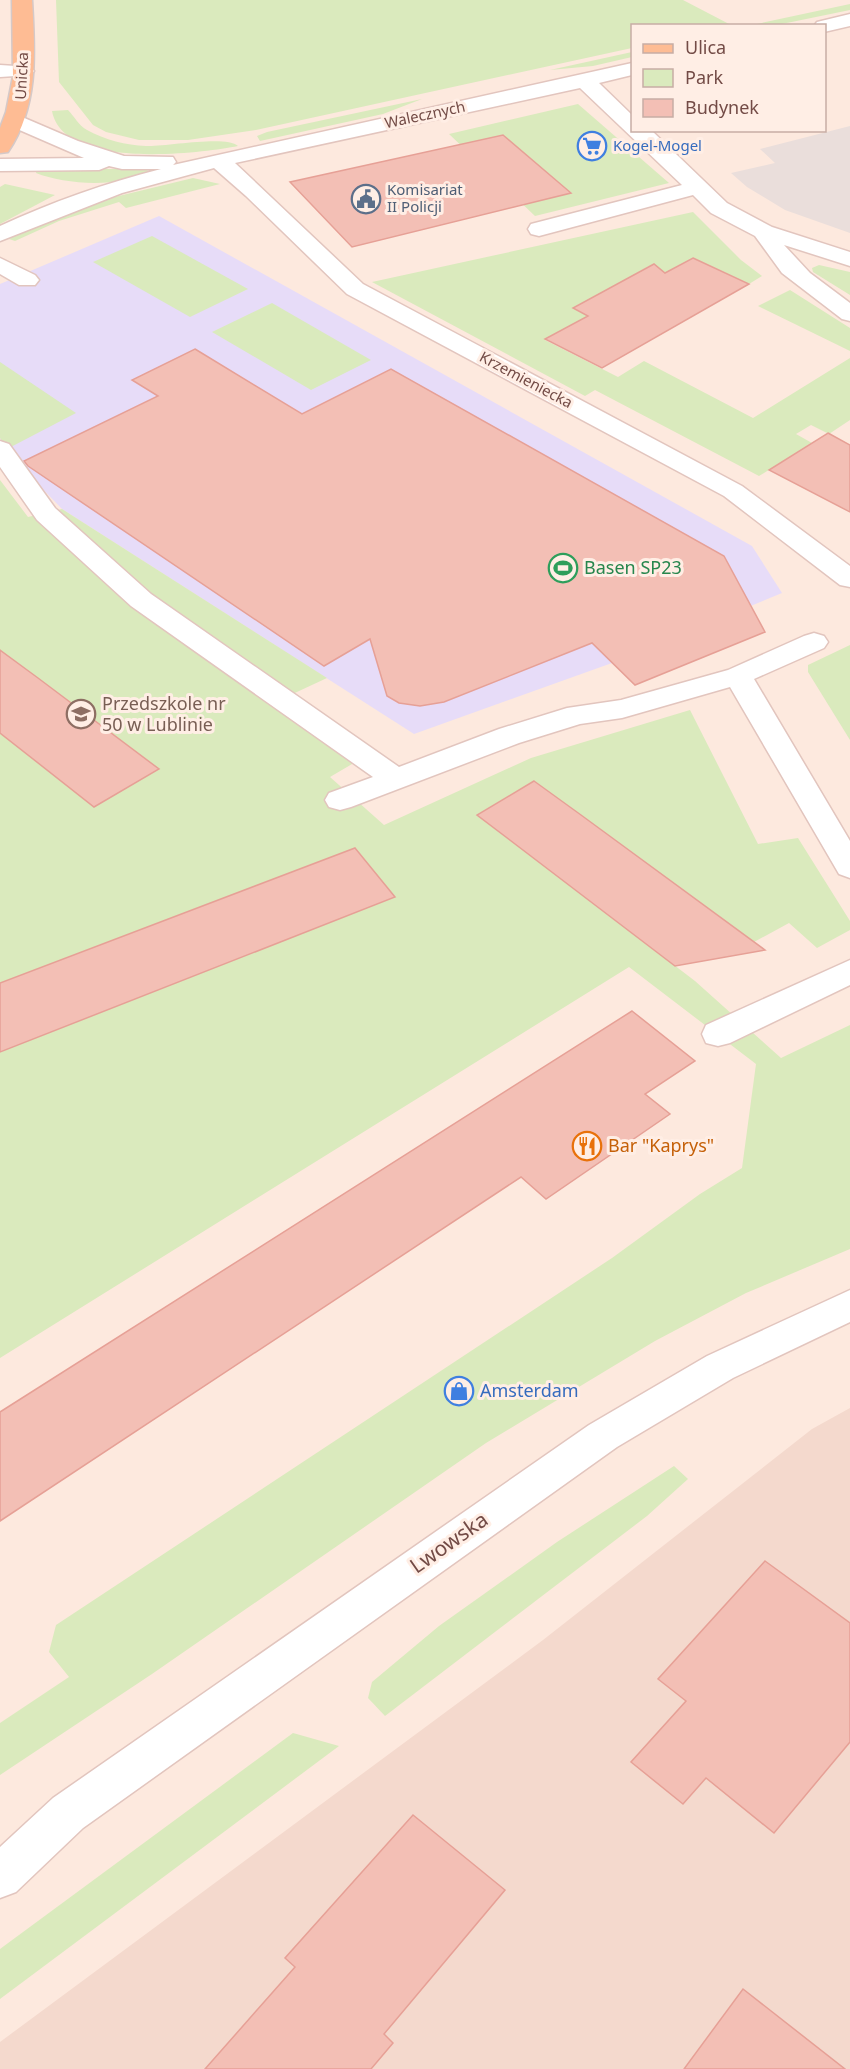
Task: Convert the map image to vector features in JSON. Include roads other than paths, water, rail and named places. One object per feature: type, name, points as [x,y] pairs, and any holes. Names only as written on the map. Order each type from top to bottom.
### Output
[{"type":"main road","name":"Unicka","points":[[0,147],[15,121],[20,106],[24,71],[22,0]]},
{"type":"street","points":[[826,26],[850,20]]},
{"type":"street","name":"Walecznych","points":[[0,234],[42,213],[99,192],[218,160],[631,70]]},
{"type":"street","points":[[0,71],[24,71]]},
{"type":"street","points":[[585,81],[631,124]]},
{"type":"street","name":"Walecznych","points":[[15,121],[70,146],[122,163]]},
{"type":"street","points":[[640,132],[695,188],[719,208],[764,232],[850,260]]},
{"type":"street","name":"Walecznych","points":[[0,167],[218,160]]},
{"type":"street","name":"Krzemieniecka","points":[[218,160],[248,183],[334,272],[355,289],[733,491],[850,579]]},
{"type":"street","name":"Walecznych","points":[[0,167],[32,180],[99,192]]},
{"type":"street","points":[[539,229],[695,188]]},
{"type":"street","points":[[764,232],[772,249],[788,269],[850,314]]},
{"type":"street","points":[[0,265],[27,280]]},
{"type":"street","points":[[0,449],[46,514],[141,600],[396,779]]},
{"type":"street","points":[[340,800],[509,736],[577,715],[622,709],[738,676],[814,642]]},
{"type":"street","points":[[738,676],[850,867]]},
{"type":"street","points":[[718,1034],[850,971]]},
{"type":"street","name":"Lwowska","points":[[0,1877],[68,1813],[603,1436],[720,1367],[850,1305]]},
{"type":"street","name":"Lwowska","points":[[0,1844],[68,1813]]},
{"type":"place","name":"Kogel-Mogel","points":[[592,146]]},
{"type":"place","name":"Komisariat II Policji","points":[[366,199]]},
{"type":"place","name":"Basen SP23","points":[[563,568]]},
{"type":"place","name":"Przedszkole nr 50 w Lublinie","points":[[81,714]]},
{"type":"place","name":"Bar \"Kaprys\"","points":[[587,1146]]},
{"type":"place","name":"Amsterdam","points":[[459,1391]]}]
